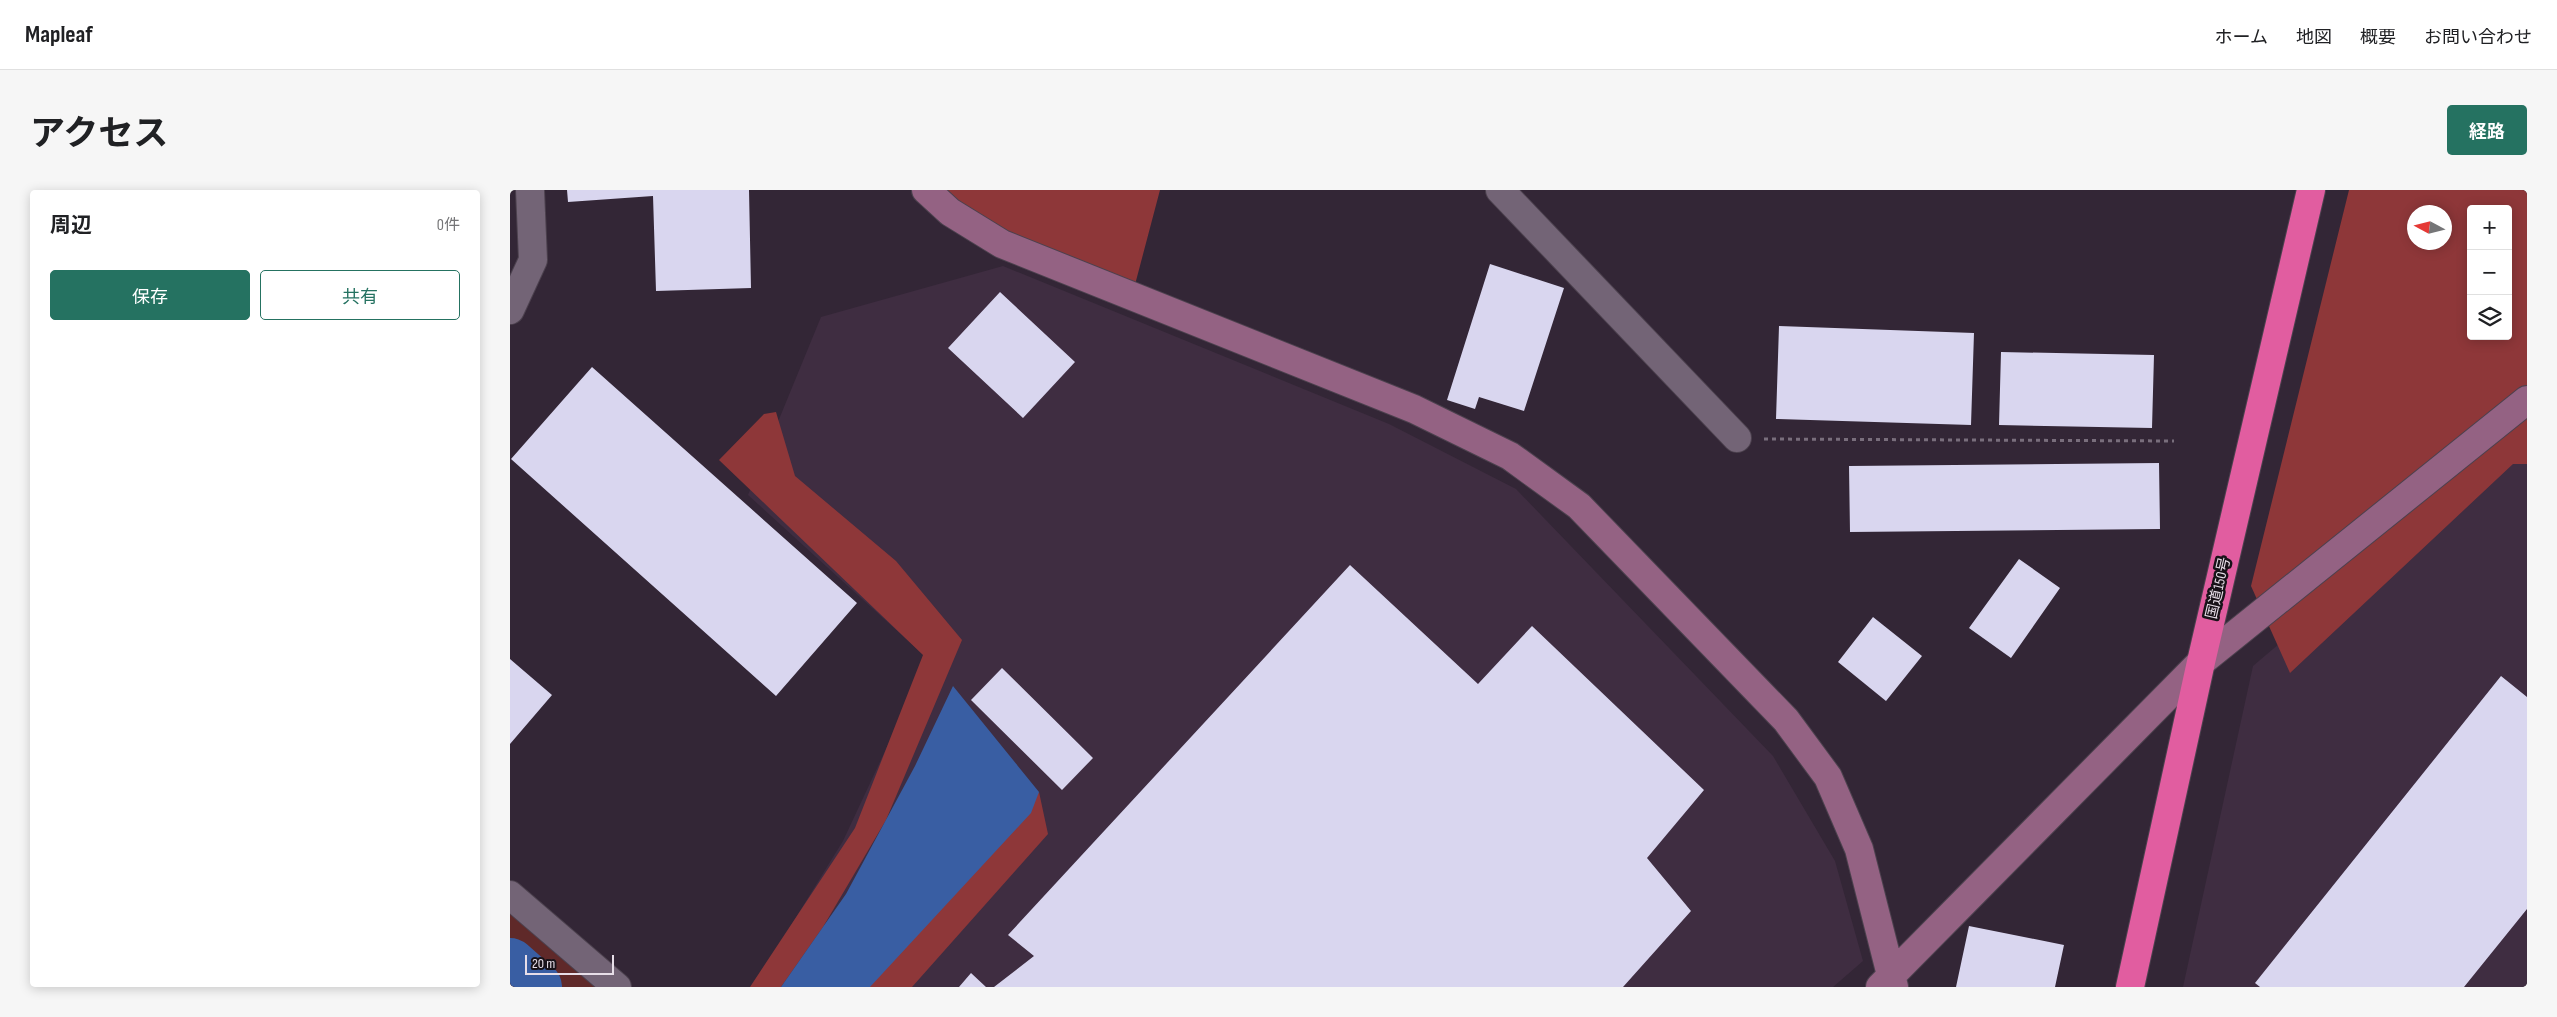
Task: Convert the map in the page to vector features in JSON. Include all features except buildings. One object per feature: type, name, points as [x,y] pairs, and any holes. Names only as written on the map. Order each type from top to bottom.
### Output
[{"type":"highway","name":"国道150号","points":[[2130,987],[2201,662],[2311,190]]},
{"type":"street","points":[[510,310],[533,260],[530,190]]},
{"type":"street","points":[[926,190],[950,212],[1002,244],[1414,409],[1510,456],[1579,506],[1786,720],[1828,777],[1859,849],[1888,984]]},
{"type":"street","points":[[1500,190],[1738,438]]},
{"type":"street","points":[[1888,984],[2201,662],[2527,400]]},
{"type":"street","points":[[510,895],[617,987]]},
{"type":"path","points":[[1738,438],[2174,440]]},
{"type":"shaded area","points":[[926,190],[1160,190],[1132,296]]},
{"type":"shaded area","points":[[2349,190],[2527,190],[2527,464],[2513,464],[2290,673],[2251,586]]},
{"type":"shaded area","points":[[1003,266],[1389,424],[1516,489],[1773,756],[1835,861],[1863,961],[1833,987],[753,987],[843,841],[928,659],[748,495],[821,317]]},
{"type":"shaded area","points":[[776,412],[795,476],[896,561],[962,640],[886,820],[823,927],[781,987],[750,987],[855,828],[923,655],[719,460],[764,414]]},
{"type":"shaded area","points":[[2527,433],[2527,987],[2183,987],[2253,666]]},
{"type":"shaded area","points":[[1039,792],[1048,834],[912,987],[866,987]]},
{"type":"shaded area","points":[[510,904],[608,987],[510,987]]},
{"type":"water","points":[[953,686],[1039,792],[1031,813],[870,987],[781,987],[846,894],[915,766]]},
{"type":"waterway","points":[[510,964],[536,987]]}]
